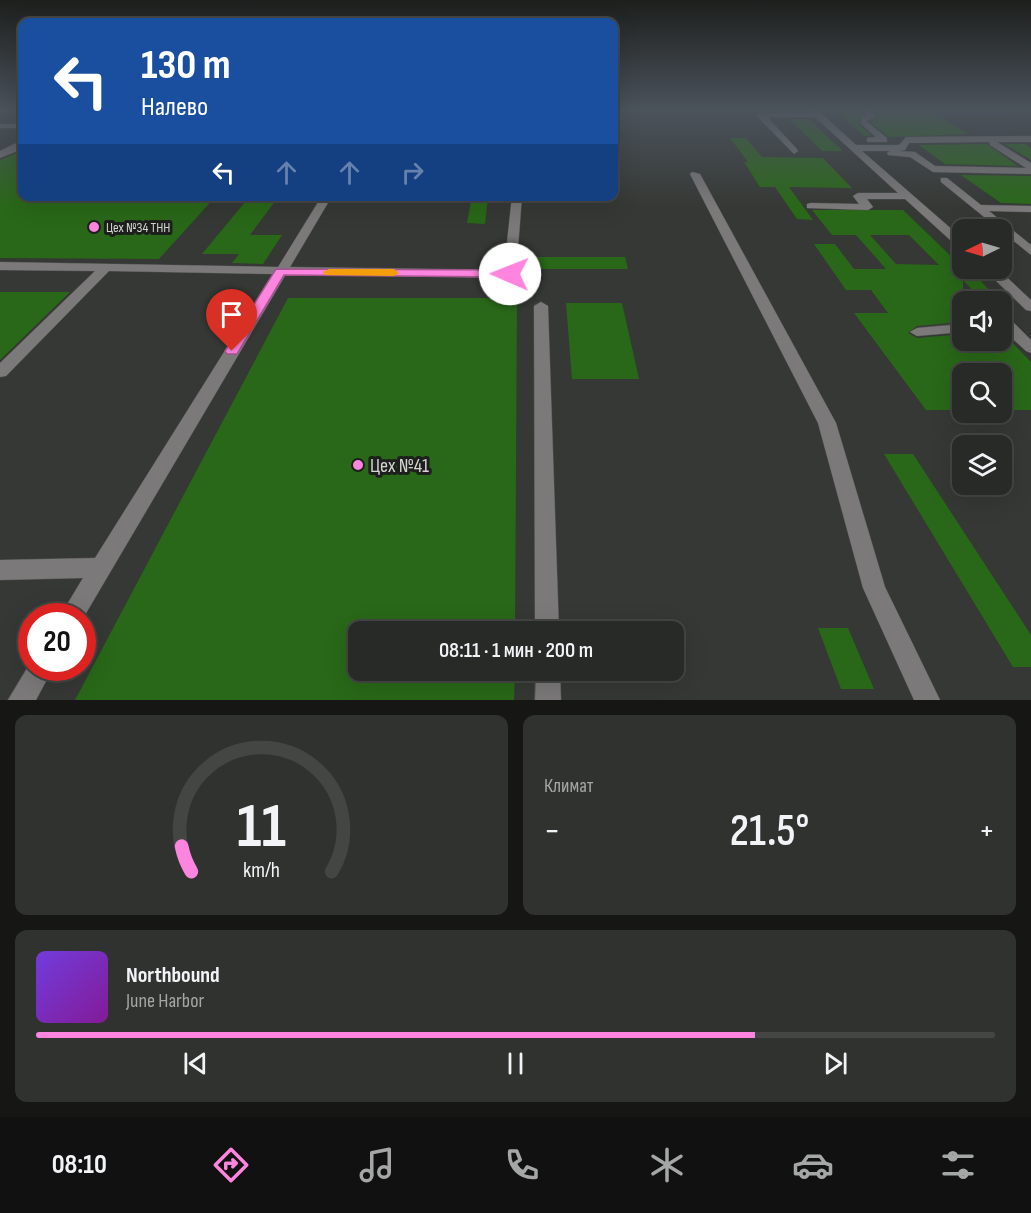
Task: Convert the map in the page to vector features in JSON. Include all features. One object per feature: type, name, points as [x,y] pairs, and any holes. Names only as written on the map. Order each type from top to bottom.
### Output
[{"type":"street","points":[[786,143],[794,151]]},
{"type":"street","points":[[849,143],[952,235]]},
{"type":"street","points":[[858,151],[902,148],[905,143]]},
{"type":"street","points":[[993,144],[1031,167]]},
{"type":"street","points":[[0,155],[18,146]]},
{"type":"street","points":[[858,151],[912,154],[933,169],[1031,171]]},
{"type":"street","points":[[695,174],[827,423],[874,588],[927,700]]},
{"type":"street","points":[[944,180],[1031,251]]},
{"type":"street","points":[[812,206],[868,207],[858,196],[908,196]]},
{"type":"street","points":[[80,603],[324,201]]},
{"type":"street","points":[[0,266],[510,274],[517,201]]},
{"type":"street","points":[[978,208],[1031,208]]},
{"type":"street","points":[[0,372],[107,266]]},
{"type":"street","points":[[1000,279],[1031,307]]},
{"type":"street","points":[[541,306],[547,621]]},
{"type":"street","points":[[917,332],[952,329]]},
{"type":"street","points":[[1012,329],[1031,348]]},
{"type":"street","points":[[0,570],[101,568]]},
{"type":"street","points":[[21,700],[33,681]]},
{"type":"street","points":[[548,681],[548,700]]},
{"type":"building","points":[[734,143],[750,143],[762,157],[823,158],[852,188],[789,187],[813,220],[797,219],[775,187],[760,187],[744,162],[748,162]]},
{"type":"building","points":[[814,143],[834,143],[843,151],[822,151]]},
{"type":"building","points":[[987,144],[1018,166],[945,164],[919,145]]},
{"type":"building","points":[[1005,144],[1025,144],[1031,148],[1031,160]]},
{"type":"building","name":"Цех №34 ТНН","points":[[18,153],[18,201],[211,201],[159,259],[0,258],[0,160]]},
{"type":"building","points":[[961,175],[1031,176],[1031,204],[1001,203]]},
{"type":"building","points":[[246,201],[275,201],[250,235],[282,235],[263,264],[232,263],[239,254],[202,254]]},
{"type":"building","points":[[471,201],[487,201],[485,224],[467,223]]},
{"type":"building","points":[[812,210],[903,210],[952,257],[952,279],[979,279],[990,291],[974,291],[963,280],[963,291],[952,291],[952,323],[917,326],[908,333],[917,338],[952,335],[952,351],[1012,351],[1012,342],[1031,362],[1031,410],[1012,410],[1012,363],[952,363],[952,410],[926,410],[854,313],[888,313],[871,290],[846,290],[814,244],[835,244],[854,269],[886,269],[856,235],[832,235]],"holes":[[[870,235],[909,235],[939,265],[896,264]]]},
{"type":"building","points":[[524,257],[625,257],[628,269],[524,269]]},
{"type":"building","points":[[0,292],[70,292],[0,360]]},
{"type":"building","name":"Цех №41","points":[[288,298],[517,298],[515,621],[348,621],[348,681],[515,681],[514,700],[75,700],[85,681],[96,681],[96,660]]},
{"type":"building","points":[[566,303],[622,303],[639,379],[572,379]]},
{"type":"building","points":[[884,454],[913,454],[1031,635],[1031,667],[1013,667]]},
{"type":"building","points":[[818,628],[848,628],[874,689],[841,689]]},
{"type":"slow traffic","points":[[329,272],[394,273]]},
{"type":"place","name":"Цех №34 ТНН","points":[[94,227]]},
{"type":"place","name":"Цех №41","points":[[358,465]]},
{"type":"route","points":[[232,351],[280,272],[510,274]]}]
